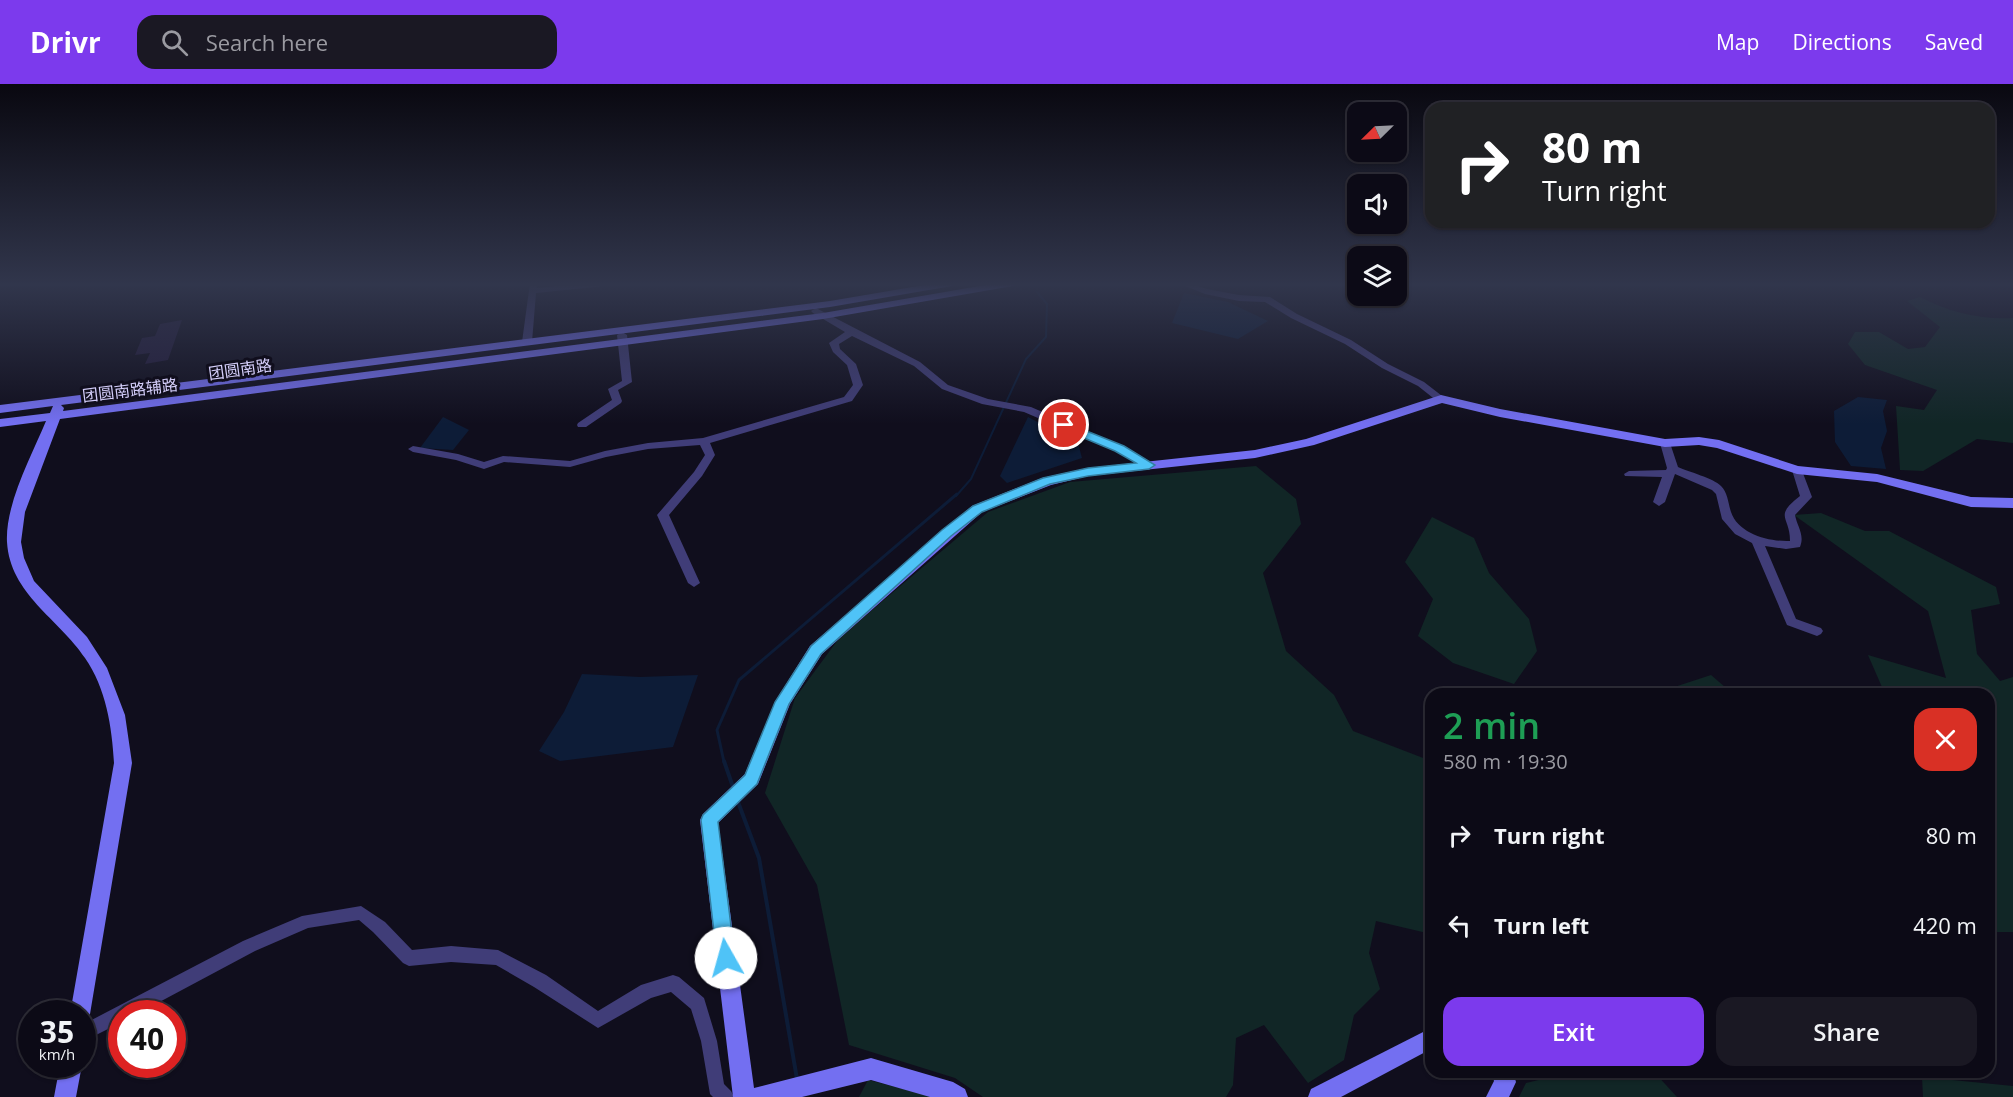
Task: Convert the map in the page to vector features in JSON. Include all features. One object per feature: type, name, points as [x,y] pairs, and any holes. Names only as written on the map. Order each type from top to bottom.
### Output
[{"type":"street","points":[[528,340],[529,330]]},
{"type":"street","name":"团圆南路","points":[[0,417],[528,340],[610,330]]},
{"type":"street","name":"团圆南路辅路","points":[[0,423],[58,409],[688,330]]},
{"type":"street","points":[[849,330],[917,364],[945,387],[962,394],[1027,410],[1119,449],[1149,465]]},
{"type":"street","points":[[1324,330],[1421,384],[1441,399],[1500,413],[1665,443],[1699,441],[1719,444],[1797,470],[1876,478],[1971,502],[2013,503]]},
{"type":"street","points":[[413,448],[458,457],[484,466],[503,459],[570,464],[637,448],[704,441],[848,399],[858,385],[851,364],[836,350],[834,343],[852,332]]},
{"type":"street","points":[[582,425],[617,401],[613,389],[627,382],[622,339]]},
{"type":"street","name":"团圆南路辅路","points":[[0,404],[528,340]]},
{"type":"street","points":[[744,1097],[709,820],[752,779],[783,702],[816,650],[977,509],[1047,481],[1088,472],[1255,454],[1298,445],[1441,399]]},
{"type":"street","name":"团圆南路","points":[[0,409],[58,409]]},
{"type":"street","points":[[58,409],[17,512],[14,540],[18,569],[40,600],[82,641],[102,672],[122,735],[123,763],[82,1000]]},
{"type":"street","points":[[694,583],[663,515],[698,474],[710,455],[704,441]]},
{"type":"street","points":[[1659,502],[1671,471],[1665,443]]},
{"type":"street","points":[[1629,474],[1671,471],[1716,487],[1721,494],[1726,516],[1739,531],[1757,541],[1785,545],[1796,544],[1797,538],[1788,517],[1791,508],[1806,497],[1797,470]]},
{"type":"street","points":[[1757,541],[1791,622],[1817,631]]},
{"type":"street","points":[[96,1027],[249,946],[307,921],[361,914],[379,927],[409,958],[451,954],[498,958],[540,981],[598,1020],[647,991],[673,983],[698,1004],[710,1041],[716,1088],[725,1097]]},
{"type":"street","points":[[1319,1097],[1425,1041]]},
{"type":"street","points":[[759,1097],[871,1069],[953,1093],[957,1097]]},
{"type":"street","points":[[65,1097],[69,1078]]},
{"type":"street","points":[[1497,1097],[1505,1082],[1504,1078]]},
{"type":"green space","points":[[1938,330],[2013,330],[2013,443],[1977,439],[1923,471],[1900,470],[1896,406],[1924,410],[1937,390],[1865,365],[1848,344],[1855,332],[1879,332],[1908,349],[1925,347]]},
{"type":"green space","points":[[1256,466],[1296,499],[1301,524],[1263,573],[1286,651],[1334,695],[1353,731],[1425,759],[1425,933],[1376,921],[1369,953],[1380,989],[1354,1015],[1344,1060],[1308,1083],[1264,1025],[1236,1038],[1233,1085],[1226,1097],[983,1097],[955,1078],[849,1045],[817,885],[765,793],[795,698],[840,637],[988,512],[1070,482]]},
{"type":"green space","points":[[1821,513],[1865,531],[1889,531],[1996,587],[2000,604],[1971,610],[1977,654],[2000,681],[2013,677],[2013,932],[1995,932],[1995,688],[1882,688],[1868,655],[1946,678],[1928,611],[1794,515]]},
{"type":"green space","points":[[1432,517],[1474,538],[1489,573],[1529,619],[1537,651],[1514,684],[1453,663],[1418,636],[1433,599],[1405,562]]},
{"type":"green space","points":[[1711,675],[1726,688],[1671,688]]},
{"type":"green space","points":[[1547,1078],[1660,1078],[1677,1097],[1519,1097],[1526,1083]]},
{"type":"green space","points":[[1922,1078],[2013,1086],[2013,1097],[1923,1097]]},
{"type":"green space","points":[[868,1080],[935,1097],[859,1097]]},
{"type":"water","points":[[1202,330],[1253,330],[1238,339]]},
{"type":"water","points":[[1858,397],[1887,400],[1883,411],[1887,431],[1881,448],[1886,469],[1851,466],[1835,442],[1834,411]]},
{"type":"water","points":[[443,417],[469,430],[453,450],[420,448]]},
{"type":"water","points":[[1028,417],[1078,443],[1082,458],[1007,483],[1000,476]]},
{"type":"water","points":[[582,674],[640,677],[698,675],[673,747],[560,761],[539,751],[564,712]]},
{"type":"building","points":[[157,330],[178,330],[168,360],[145,364],[150,353],[135,355],[142,338],[155,336]]},
{"type":"waterway","points":[[956,496],[971,479],[1026,359],[1046,337],[1046,330]]},
{"type":"waterway","points":[[724,762],[717,730],[739,680],[957,494]]},
{"type":"waterway","points":[[724,761],[734,790]]},
{"type":"waterway","points":[[738,802],[759,858],[797,1079]]},
{"type":"route","points":[[726,958],[709,820],[752,779],[783,702],[816,650],[977,509],[1047,481],[1088,472],[1149,465],[1064,425]]}]
